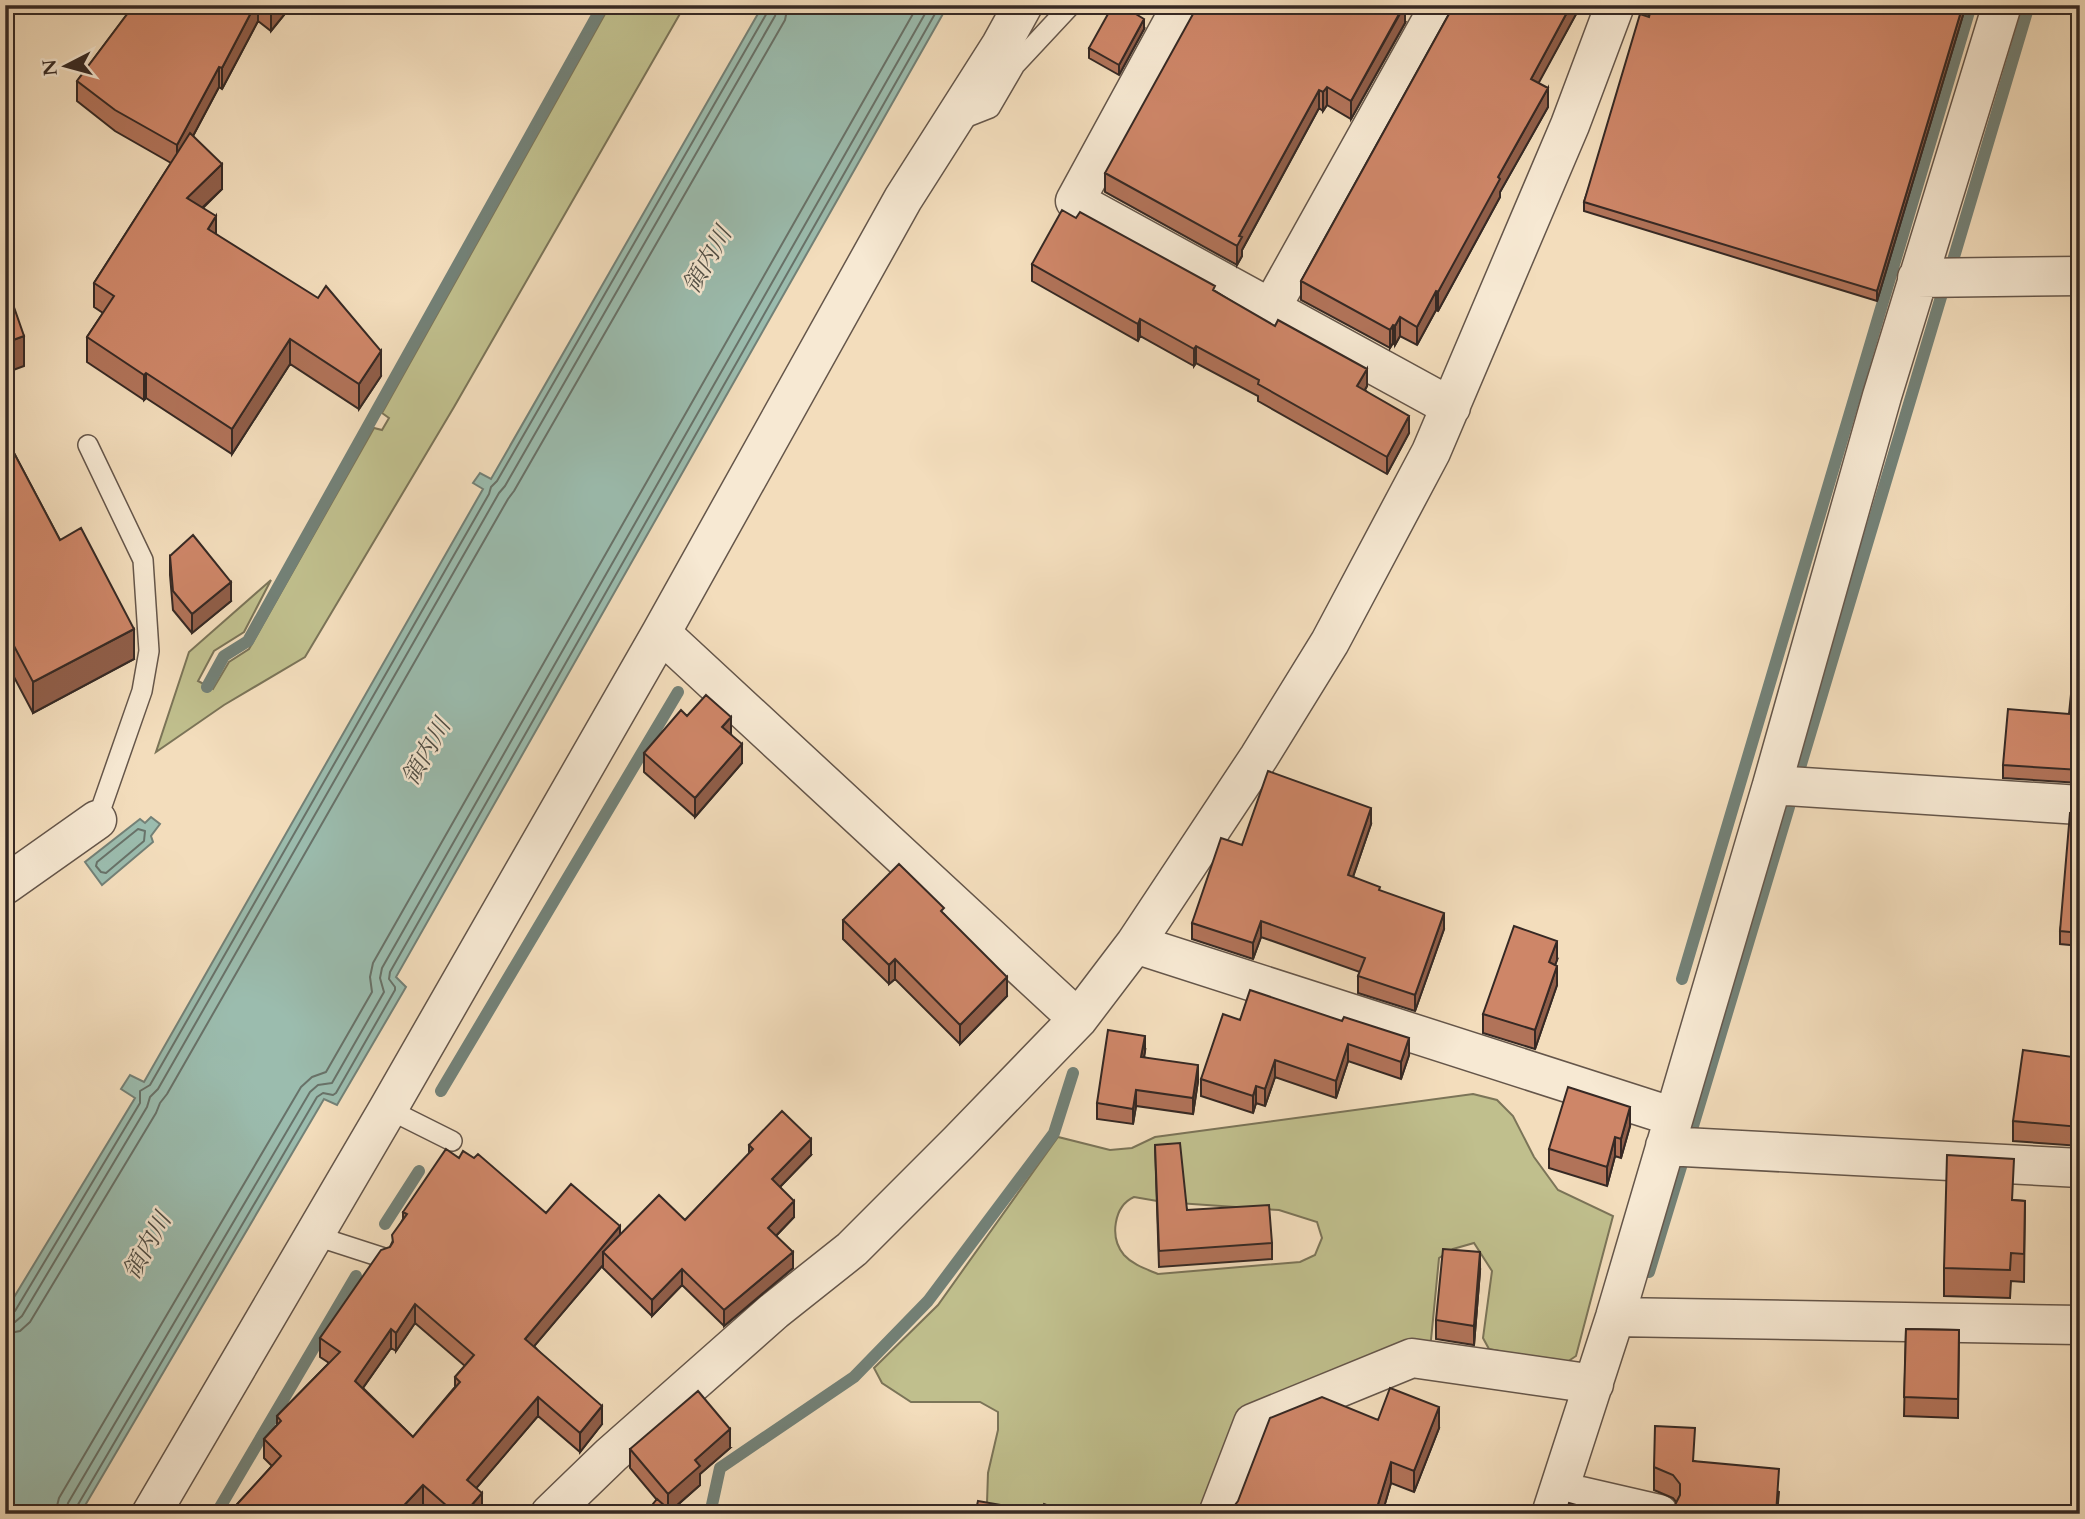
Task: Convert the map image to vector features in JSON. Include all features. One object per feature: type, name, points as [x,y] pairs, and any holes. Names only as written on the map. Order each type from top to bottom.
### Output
[{"type":"street","points":[[150,1514],[388,1110],[661,634],[903,199],[1001,46],[1023,5]]},
{"type":"street","points":[[1182,5],[1075,201],[1451,407]]},
{"type":"street","points":[[1271,308],[1440,5]]},
{"type":"street","points":[[571,1507],[611,1455],[774,1311],[852,1249],[1077,1018],[1135,944],[1259,757],[1330,642],[1431,452],[1570,125],[1615,5]]},
{"type":"street","points":[[1659,1514],[1555,1502],[1615,1317],[1772,785],[1878,409],[2001,5]]},
{"type":"street","points":[[1917,278],[2080,276]]},
{"type":"street","points":[[661,634],[1077,1018]]},
{"type":"street","points":[[1772,785],[2080,805]]},
{"type":"street","points":[[5,885],[97,820]]},
{"type":"street","points":[[1135,944],[1670,1131],[2080,1168]]},
{"type":"street","points":[[1615,1317],[2080,1325]]},
{"type":"street","points":[[1218,1514],[1253,1423],[1412,1358],[1594,1384]]},
{"type":"lane","points":[[952,124],[990,108],[1015,65],[1071,5]]},
{"type":"lane","points":[[88,444],[143,560],[149,650],[142,691],[97,820]]},
{"type":"lane","points":[[388,1110],[452,1141]]},
{"type":"lane","points":[[313,1235],[381,1257]]},
{"type":"shaded area","points":[[610,5],[685,5],[454,407],[305,657],[224,705],[156,752],[189,652],[271,580],[244,632],[214,651],[198,681],[213,689],[229,662],[249,649],[374,428],[382,430],[389,418],[382,413]]},
{"type":"shaded area","points":[[1473,1094],[1497,1100],[1513,1116],[1534,1157],[1558,1190],[1613,1216],[1576,1356],[1564,1364],[1489,1349],[1483,1338],[1492,1271],[1474,1243],[1453,1249],[1439,1258],[1431,1340],[1198,1509],[1172,1515],[1145,1513],[1128,1508],[1119,1514],[1015,1514],[987,1503],[988,1473],[998,1430],[998,1412],[980,1402],[911,1402],[882,1383],[874,1368],[938,1305],[1058,1137],[1110,1150],[1132,1148],[1155,1137]],"holes":[[[1134,1197],[1163,1202],[1279,1210],[1317,1222],[1322,1238],[1315,1255],[1300,1262],[1158,1274],[1124,1255],[1119,1248],[1115,1231],[1118,1215],[1127,1201]]]},
{"type":"water","name":"領内川","points":[[763,5],[948,5],[396,977],[406,987],[337,1105],[324,1099],[80,1514],[5,1514],[5,1312],[135,1098],[121,1089],[130,1075],[144,1082],[483,489],[473,483],[480,473],[491,479]]},
{"type":"water","points":[[151,817],[160,824],[151,836],[153,842],[102,885],[85,862],[140,819],[145,823]]},
{"type":"building","points":[[134,5],[255,5],[177,145],[115,110],[77,81]]},
{"type":"building","points":[[264,5],[276,5],[271,11]]},
{"type":"building","points":[[1113,5],[1121,5],[1144,19],[1119,65],[1089,48]]},
{"type":"building","points":[[1198,5],[1404,5],[1351,101],[1327,87],[1323,92],[1319,90],[1239,236],[1242,237],[1237,246],[1105,173]]},
{"type":"building","points":[[1454,5],[1571,5],[1531,79],[1548,88],[1438,292],[1436,291],[1417,327],[1400,317],[1390,330],[1301,281]]},
{"type":"building","points":[[1652,5],[1963,5],[1877,291],[1584,202],[1640,14],[1649,17]]},
{"type":"building","points":[[190,133],[222,164],[187,198],[216,216],[208,229],[318,298],[326,286],[381,351],[359,384],[290,339],[232,429],[87,337],[114,296],[94,283]]},
{"type":"building","points":[[1062,210],[1076,218],[1080,212],[1215,286],[1213,290],[1275,326],[1278,320],[1367,369],[1357,386],[1409,416],[1387,457],[1258,384],[1259,380],[1140,319],[1138,324],[1032,264]]},
{"type":"building","points":[[8,290],[24,336],[5,343],[5,291]]},
{"type":"building","points":[[5,436],[60,540],[81,528],[134,629],[33,682],[5,629]]},
{"type":"building","points":[[193,535],[231,582],[192,614],[173,591],[170,556]]},
{"type":"building","points":[[2071,694],[2080,695],[2080,770],[2003,765],[2008,709],[2069,714]]},
{"type":"building","points":[[706,695],[731,717],[722,727],[742,744],[695,798],[644,753],[681,710],[687,716]]},
{"type":"building","points":[[1268,771],[1371,808],[1348,875],[1380,887],[1379,890],[1444,913],[1415,995],[1358,976],[1365,958],[1261,921],[1253,943],[1192,923],[1221,838],[1242,845]]},
{"type":"building","points":[[2080,812],[2080,933],[2060,931],[2070,813]]},
{"type":"building","points":[[899,864],[944,908],[941,911],[1007,977],[960,1025],[895,959],[889,965],[843,920]]},
{"type":"building","points":[[1514,926],[1557,941],[1549,962],[1557,966],[1535,1030],[1483,1014]]},
{"type":"building","points":[[1250,990],[1342,1021],[1344,1017],[1409,1038],[1401,1062],[1348,1044],[1336,1081],[1275,1060],[1265,1089],[1256,1086],[1253,1096],[1201,1079],[1223,1014],[1240,1020]]},
{"type":"building","points":[[1108,1030],[1145,1036],[1141,1057],[1198,1065],[1193,1098],[1136,1090],[1133,1109],[1097,1103]]},
{"type":"building","points":[[2023,1050],[2080,1058],[2080,1127],[2013,1121]]},
{"type":"building","points":[[1568,1087],[1630,1107],[1621,1139],[1615,1137],[1607,1167],[1549,1149]]},
{"type":"building","points":[[782,1111],[811,1139],[772,1179],[794,1201],[768,1228],[793,1252],[724,1310],[682,1269],[652,1300],[603,1252],[659,1195],[685,1220],[753,1149],[749,1145]]},
{"type":"building","points":[[1180,1143],[1187,1210],[1269,1205],[1272,1243],[1159,1251],[1155,1145]]},
{"type":"building","points":[[446,1149],[459,1158],[463,1151],[474,1158],[478,1154],[546,1213],[571,1184],[620,1226],[525,1339],[602,1406],[580,1433],[538,1397],[467,1480],[482,1493],[464,1514],[456,1514],[423,1485],[396,1514],[232,1514],[230,1512],[281,1456],[264,1439],[281,1421],[277,1416],[340,1352],[320,1338],[381,1250],[390,1247],[393,1242],[392,1235],[407,1214],[403,1212]],"holes":[[[415,1304],[474,1355],[455,1377],[460,1382],[413,1437],[355,1381],[391,1329],[396,1333]]]},
{"type":"building","points":[[1947,1155],[2014,1159],[2012,1200],[2025,1201],[2024,1254],[2011,1253],[2010,1270],[1944,1268]]},
{"type":"building","points":[[1443,1249],[1480,1252],[1474,1326],[1436,1320]]},
{"type":"building","points":[[1906,1329],[1959,1330],[1958,1399],[1904,1397]]},
{"type":"building","points":[[1390,1388],[1439,1407],[1414,1471],[1391,1462],[1375,1514],[1221,1514],[1231,1510],[1238,1501],[1270,1418],[1322,1397],[1378,1420]]},
{"type":"building","points":[[698,1391],[730,1429],[695,1460],[700,1466],[668,1494],[630,1449]]},
{"type":"building","points":[[1655,1426],[1695,1428],[1693,1461],[1779,1469],[1776,1514],[1641,1514],[1642,1509],[1665,1512],[1675,1505],[1680,1495],[1680,1484],[1673,1475],[1654,1467]]},
{"type":"building","points":[[657,1499],[674,1514],[645,1514]]},
{"type":"building","points":[[978,1501],[1041,1512],[1044,1504],[1071,1514],[975,1514]]},
{"type":"building","points":[[1569,1503],[1608,1514],[1566,1514]]},
{"type":"waterway","points":[[207,687],[224,656],[248,641],[603,5]]},
{"type":"waterway","points":[[1682,979],[1971,5]]},
{"type":"waterway","points":[[1951,267],[2029,5]]},
{"type":"waterway","points":[[1799,771],[1944,287]]},
{"type":"waterway","points":[[441,1091],[678,692]]},
{"type":"waterway","points":[[1690,1136],[1789,807]]},
{"type":"waterway","points":[[710,1514],[720,1468],[854,1377],[928,1301],[1054,1133],[1073,1073]]},
{"type":"waterway","points":[[1649,1272],[1684,1157]]},
{"type":"waterway","points":[[385,1224],[419,1171]]},
{"type":"waterway","points":[[216,1514],[356,1276]]}]
